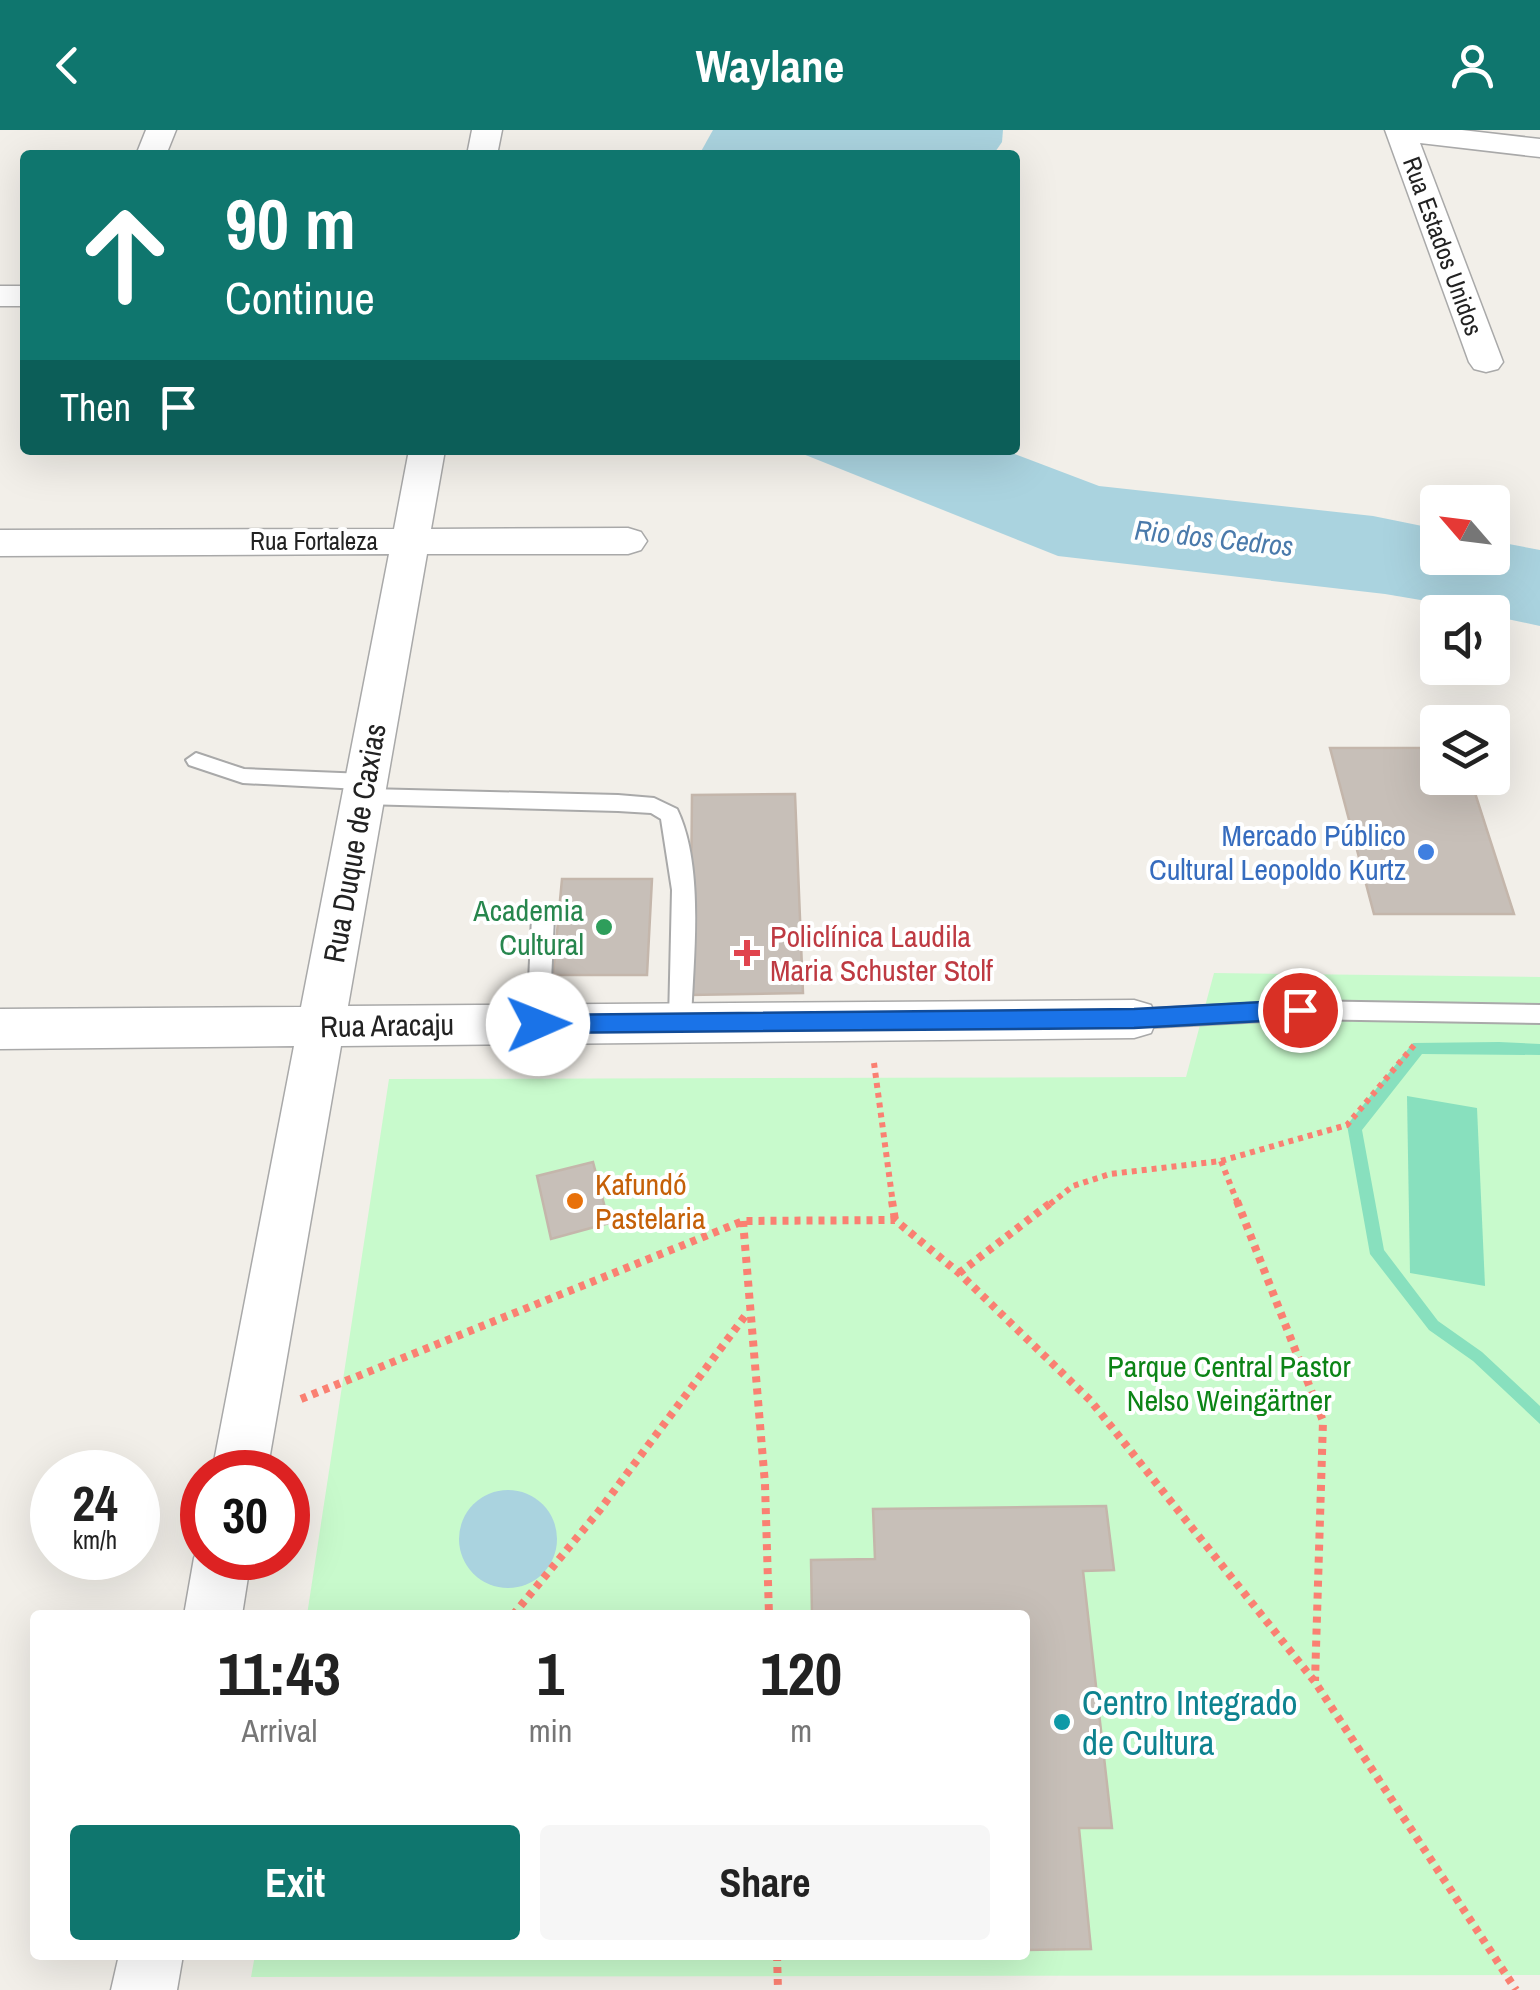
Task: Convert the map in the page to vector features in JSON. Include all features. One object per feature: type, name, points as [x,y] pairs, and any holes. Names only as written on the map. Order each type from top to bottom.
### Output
[{"type":"street","points":[[1400,131],[1540,148]]},
{"type":"street","name":"Rua Estados Unidos","points":[[1400,131],[1486,362]]},
{"type":"street","name":"Rua Duque de Caxias","points":[[243,1450],[426,455]]},
{"type":"street","name":"Rua Fortaleza","points":[[0,543],[628,540]]},
{"type":"street","name":"Rua Aracaju","points":[[0,1029],[1134,1019]]},
{"type":"street","points":[[214,1610],[220,1580]]},
{"type":"street","points":[[144,1990],[150,1960]]},
{"type":"lane","points":[[196,760],[243,776],[364,789],[654,806],[670,814],[676,833],[682,930],[680,1022]]},
{"type":"lane","points":[[538,1024],[544,916]]},
{"type":"lane","points":[[1134,1019],[1300,1010],[1540,1014]]},
{"type":"path","points":[[869,1021],[894,1220]]},
{"type":"path","points":[[959,1273],[1072,1186],[1110,1174],[1221,1161],[1348,1125],[1413,1043],[1430,1043]]},
{"type":"path","points":[[1221,1161],[1323,1421],[1315,1682]]},
{"type":"path","points":[[248,1420],[743,1221],[894,1220],[959,1273],[1090,1400],[1315,1682],[1516,1990]]},
{"type":"path","points":[[743,1221],[765,1484],[769,1610]]},
{"type":"path","points":[[517,1610],[599,1511],[749,1311]]},
{"type":"path","points":[[777,1960],[778,1990]]},
{"type":"green space","name":"Parque Central Pastor Nelso Weingärtner","points":[[1214,973],[1540,977],[1540,1975],[251,1977],[254,1960],[1030,1960],[1030,1610],[308,1610],[389,1079],[1186,1077]]},
{"type":"green space","points":[[1413,1043],[1540,1044],[1540,1055],[1422,1054],[1362,1130],[1384,1250],[1438,1321],[1482,1352],[1540,1406],[1540,1424],[1473,1361],[1429,1330],[1370,1254],[1347,1125]]},
{"type":"green space","points":[[1407,1096],[1477,1108],[1485,1286],[1410,1273]]},
{"type":"water","points":[[713,130],[1003,130],[996,150],[702,150]]},
{"type":"water","name":"Rio dos Cedros","points":[[806,455],[1017,455],[1099,486],[1373,516],[1420,526],[1420,575],[1510,575],[1510,544],[1540,550],[1540,626],[1510,620],[1510,595],[1420,595],[1420,600],[1058,556]]},
{"type":"water","points":[[508,1490],[527,1494],[542,1505],[553,1520],[557,1539],[553,1558],[542,1573],[527,1584],[508,1588],[489,1584],[474,1573],[463,1558],[459,1539],[463,1520],[474,1505],[489,1494]]},
{"type":"building","name":"Mercado Público Cultural Leopoldo Kurtz","points":[[1330,748],[1420,748],[1420,795],[1476,795],[1514,914],[1374,914]]},
{"type":"building","points":[[795,794],[803,993],[690,995],[692,795]]},
{"type":"building","name":"Academia Cultural","points":[[562,879],[652,879],[647,975],[553,975]]},
{"type":"building","points":[[593,1162],[609,1223],[551,1239],[537,1176]]},
{"type":"building","name":"Centro Integrado de Cultura","points":[[1106,1506],[1114,1570],[1083,1571],[1112,1828],[1079,1828],[1091,1949],[1030,1950],[1030,1610],[812,1610],[811,1560],[875,1559],[873,1509]]},
{"type":"place","name":"Mercado Público Cultural Leopoldo Kurtz","points":[[1426,852]]},
{"type":"place","name":"Academia Cultural","points":[[604,927]]},
{"type":"place","name":"Policlínica Laudila Maria Schuster Stolf","points":[[747,953]]},
{"type":"place","name":"Kafundó Pastelaria","points":[[575,1201]]},
{"type":"place","name":"Centro Integrado de Cultura","points":[[1062,1722]]},
{"type":"route","points":[[538,1024],[1134,1019],[1300,1010]]}]
